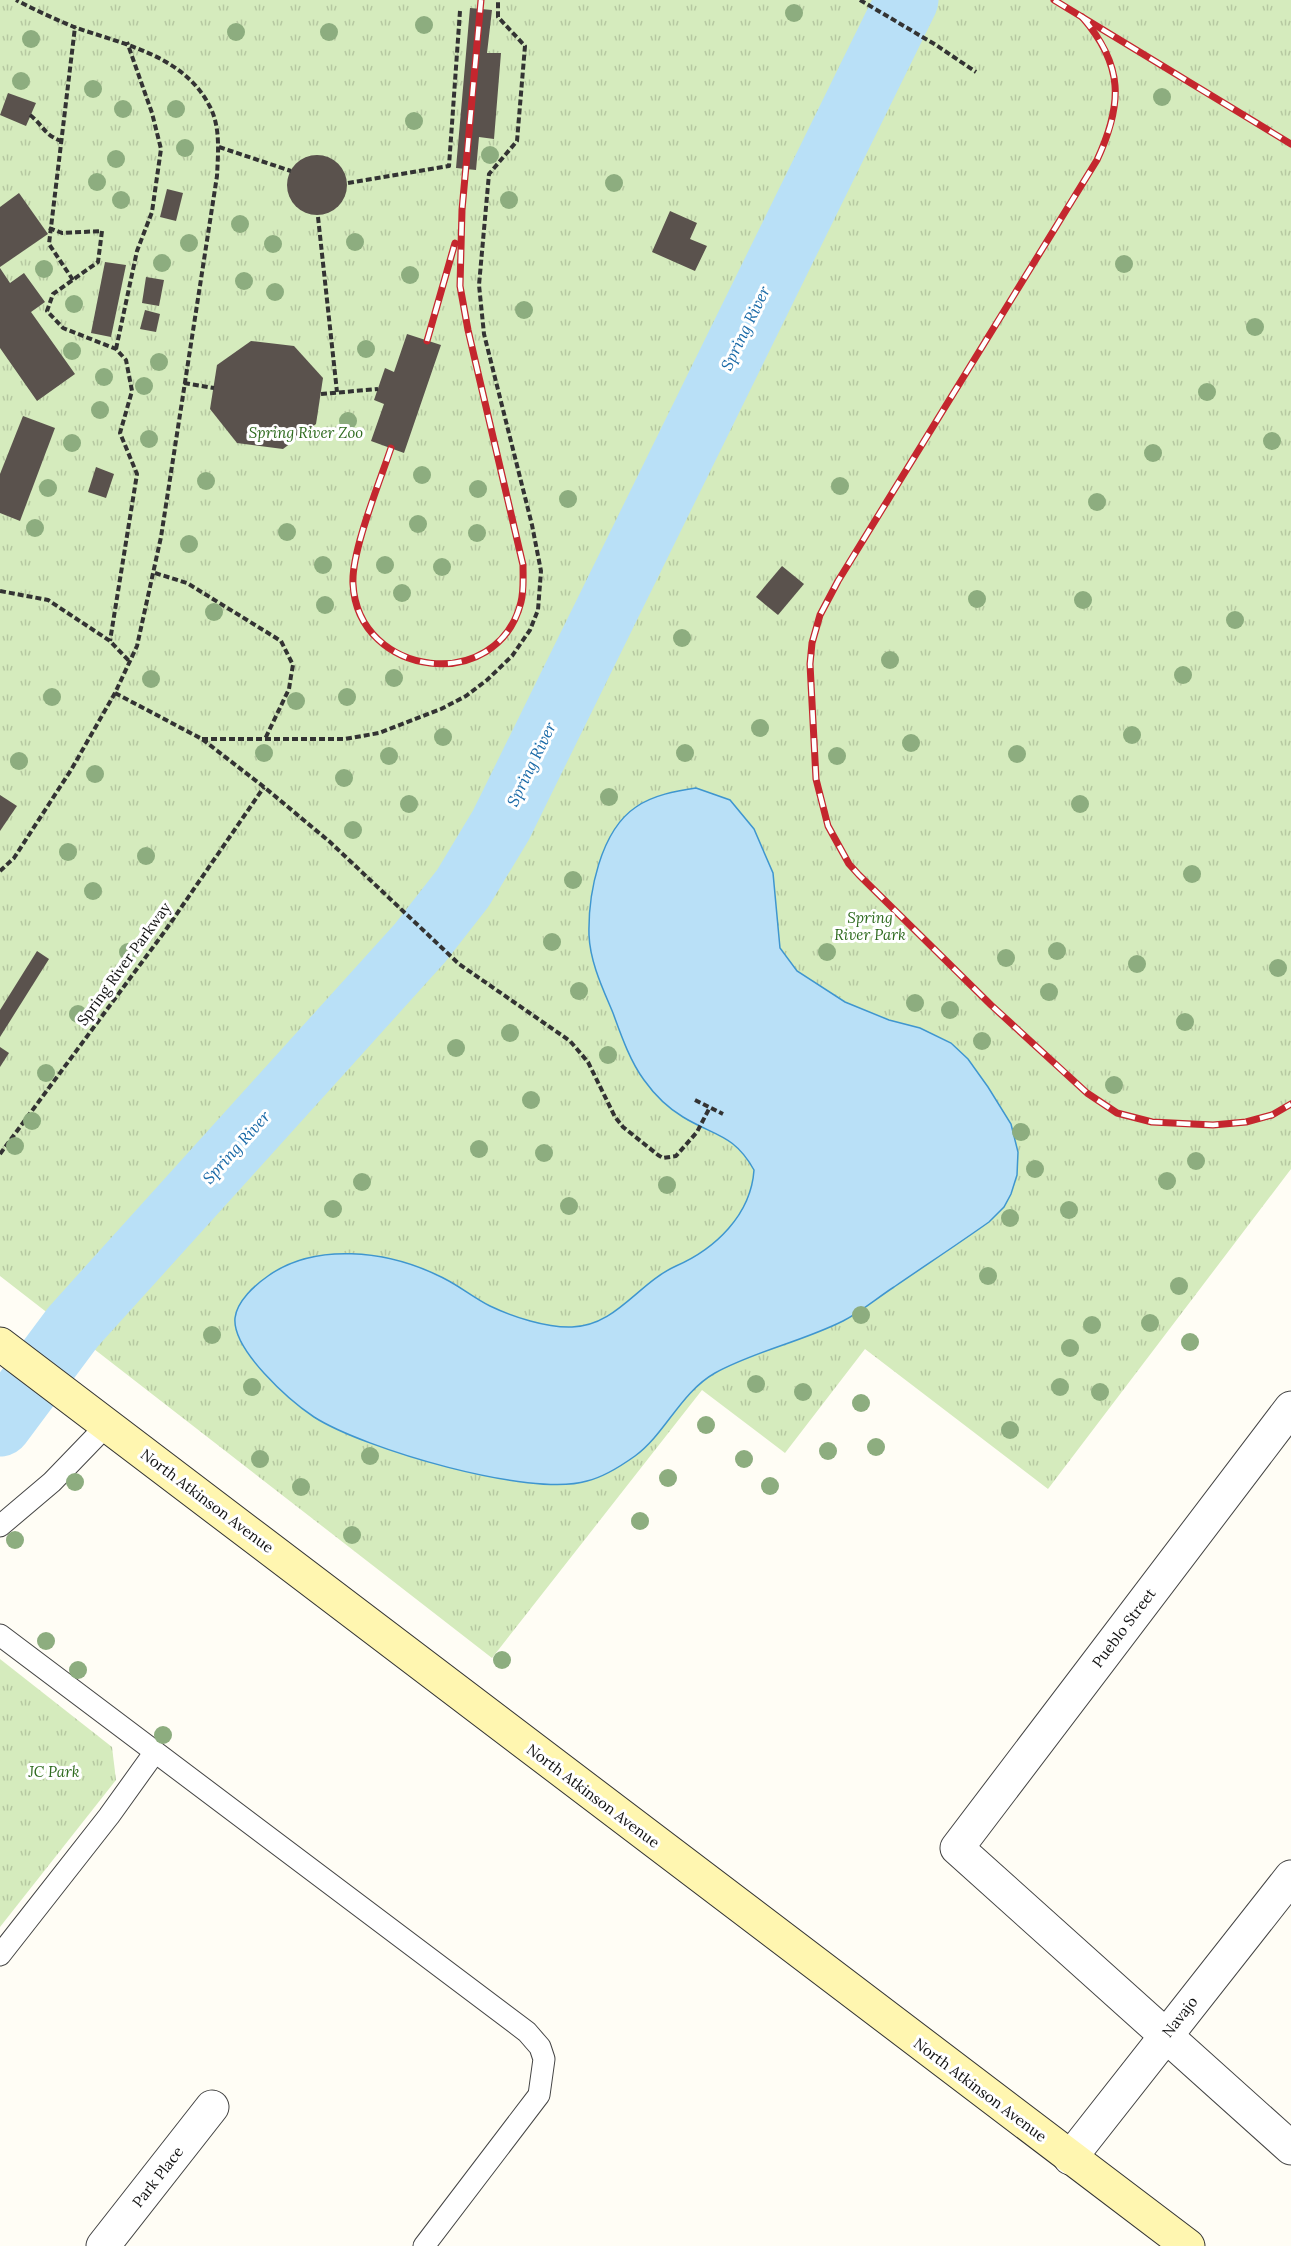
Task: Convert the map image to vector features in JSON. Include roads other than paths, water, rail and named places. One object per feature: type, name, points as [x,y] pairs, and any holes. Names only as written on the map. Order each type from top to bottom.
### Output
[{"type":"main road","name":"North Atkinson Avenue","points":[[0,1344],[1188,2246]]},
{"type":"street","name":"Pueblo Street","points":[[1165,2037],[957,1848],[1291,1408]]},
{"type":"street","name":"Navajo","points":[[1070,2158],[1291,1877]]},
{"type":"street","points":[[1165,2037],[1291,2148]]},
{"type":"street","name":"Park Place","points":[[103,2246],[212,2107]]},
{"type":"lane","points":[[0,1526],[52,1482],[95,1416]]},
{"type":"lane","points":[[0,1635],[527,2032],[540,2047],[544,2059],[539,2095],[424,2246]]},
{"type":"lane","points":[[0,1955],[109,1816],[155,1752]]},
{"type":"water","points":[[696,788],[730,800],[754,829],[773,873],[780,948],[797,971],[845,1002],[889,1020],[920,1028],[951,1043],[968,1059],[1011,1124],[1018,1152],[1017,1175],[1004,1207],[989,1222],[850,1317],[715,1373],[692,1391],[646,1447],[606,1474],[587,1481],[561,1484],[528,1483],[489,1477],[408,1456],[370,1443],[314,1417],[264,1374],[243,1345],[237,1331],[236,1312],[243,1300],[268,1276],[287,1265],[329,1254],[374,1256],[396,1260],[444,1278],[490,1306],[509,1314],[541,1324],[572,1327],[588,1325],[614,1312],[662,1273],[690,1259],[717,1240],[738,1216],[746,1202],[754,1170],[731,1142],[677,1113],[644,1080],[634,1065],[598,975],[589,935],[594,883],[605,847],[613,831],[636,807],[650,799]]},
{"type":"waterway","name":"Spring River","points":[[0,1425],[73,1327],[420,943],[463,888],[501,825],[907,0]]},
{"type":"railway","points":[[391,448],[367,516],[354,570],[353,584],[361,616],[378,640],[402,656],[430,663],[459,662],[486,652],[507,632],[521,602],[523,565],[468,330],[460,286],[462,210],[481,0]]},
{"type":"railway","points":[[1054,0],[1291,144]]},
{"type":"railway","points":[[1082,17],[1106,52],[1112,69],[1115,103],[1106,140],[1097,160],[838,581],[820,615],[812,643],[810,664],[816,779],[828,826],[849,864],[991,1005],[1087,1093],[1117,1113],[1152,1122],[1213,1125],[1246,1122],[1272,1115],[1291,1104]]},
{"type":"railway","points":[[427,341],[455,243]]},
{"type":"park label","name":"Spring River Zoo","points":[[306,433]]},
{"type":"park label","name":"Spring River Park","points":[[870,926]]},
{"type":"park label","name":"JC Park","points":[[54,1772]]}]
